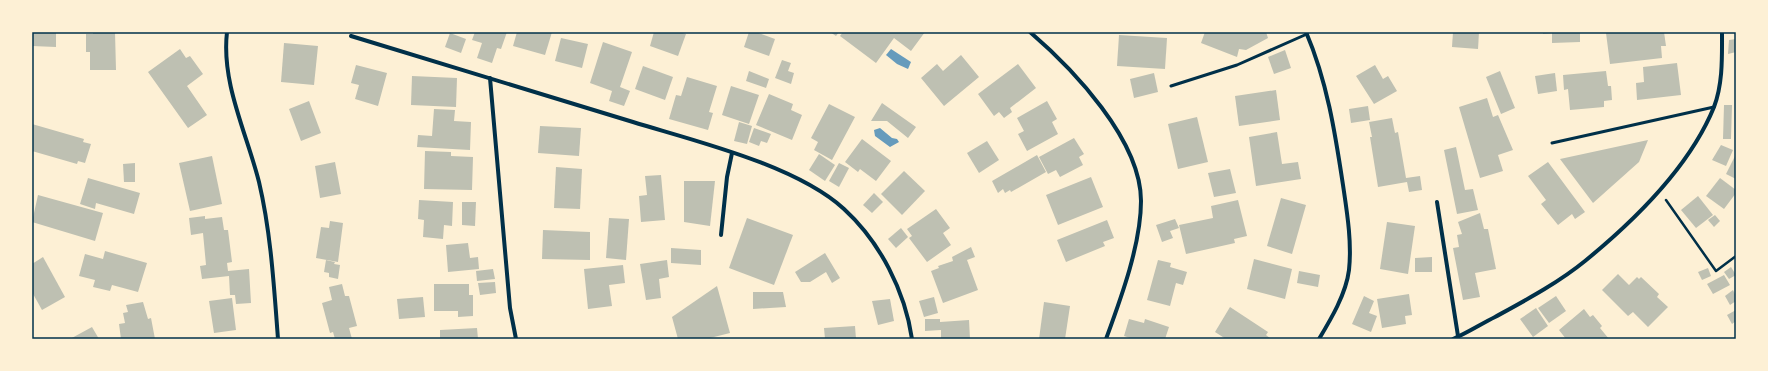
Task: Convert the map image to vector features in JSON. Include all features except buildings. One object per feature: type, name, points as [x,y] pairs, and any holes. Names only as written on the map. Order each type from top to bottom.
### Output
[{"type":"street","points":[[227,32],[225,45],[228,70],[259,184],[273,272],[278,339]]},
{"type":"street","points":[[1030,32],[1067,67],[1094,97],[1118,132],[1133,161],[1138,177],[1141,200],[1140,221],[1120,301],[1106,339]]},
{"type":"street","points":[[1453,339],[1533,296],[1584,262],[1660,191],[1691,148],[1714,107],[1721,71],[1722,32]]},
{"type":"street","points":[[1306,33],[1317,57],[1326,90],[1336,139],[1347,217],[1349,249],[1348,271],[1343,289],[1335,309],[1318,339]]},
{"type":"street","points":[[350,36],[732,153],[777,170],[820,191],[844,209],[875,246],[891,271],[904,304],[912,339]]},
{"type":"street","points":[[490,78],[510,308],[516,339]]},
{"type":"street","points":[[721,235],[727,177],[732,153]]},
{"type":"street","points":[[1437,202],[1458,336]]},
{"type":"lane","points":[[1171,86],[1238,65],[1306,33]]},
{"type":"lane","points":[[1552,143],[1714,107]]},
{"type":"path","points":[[1660,191],[1716,271],[1736,256]]},
{"type":"water","points":[[891,49],[911,62],[908,69],[897,64],[886,55]]},
{"type":"water","points":[[880,128],[892,138],[897,139],[899,142],[890,147],[875,136],[874,130]]}]
